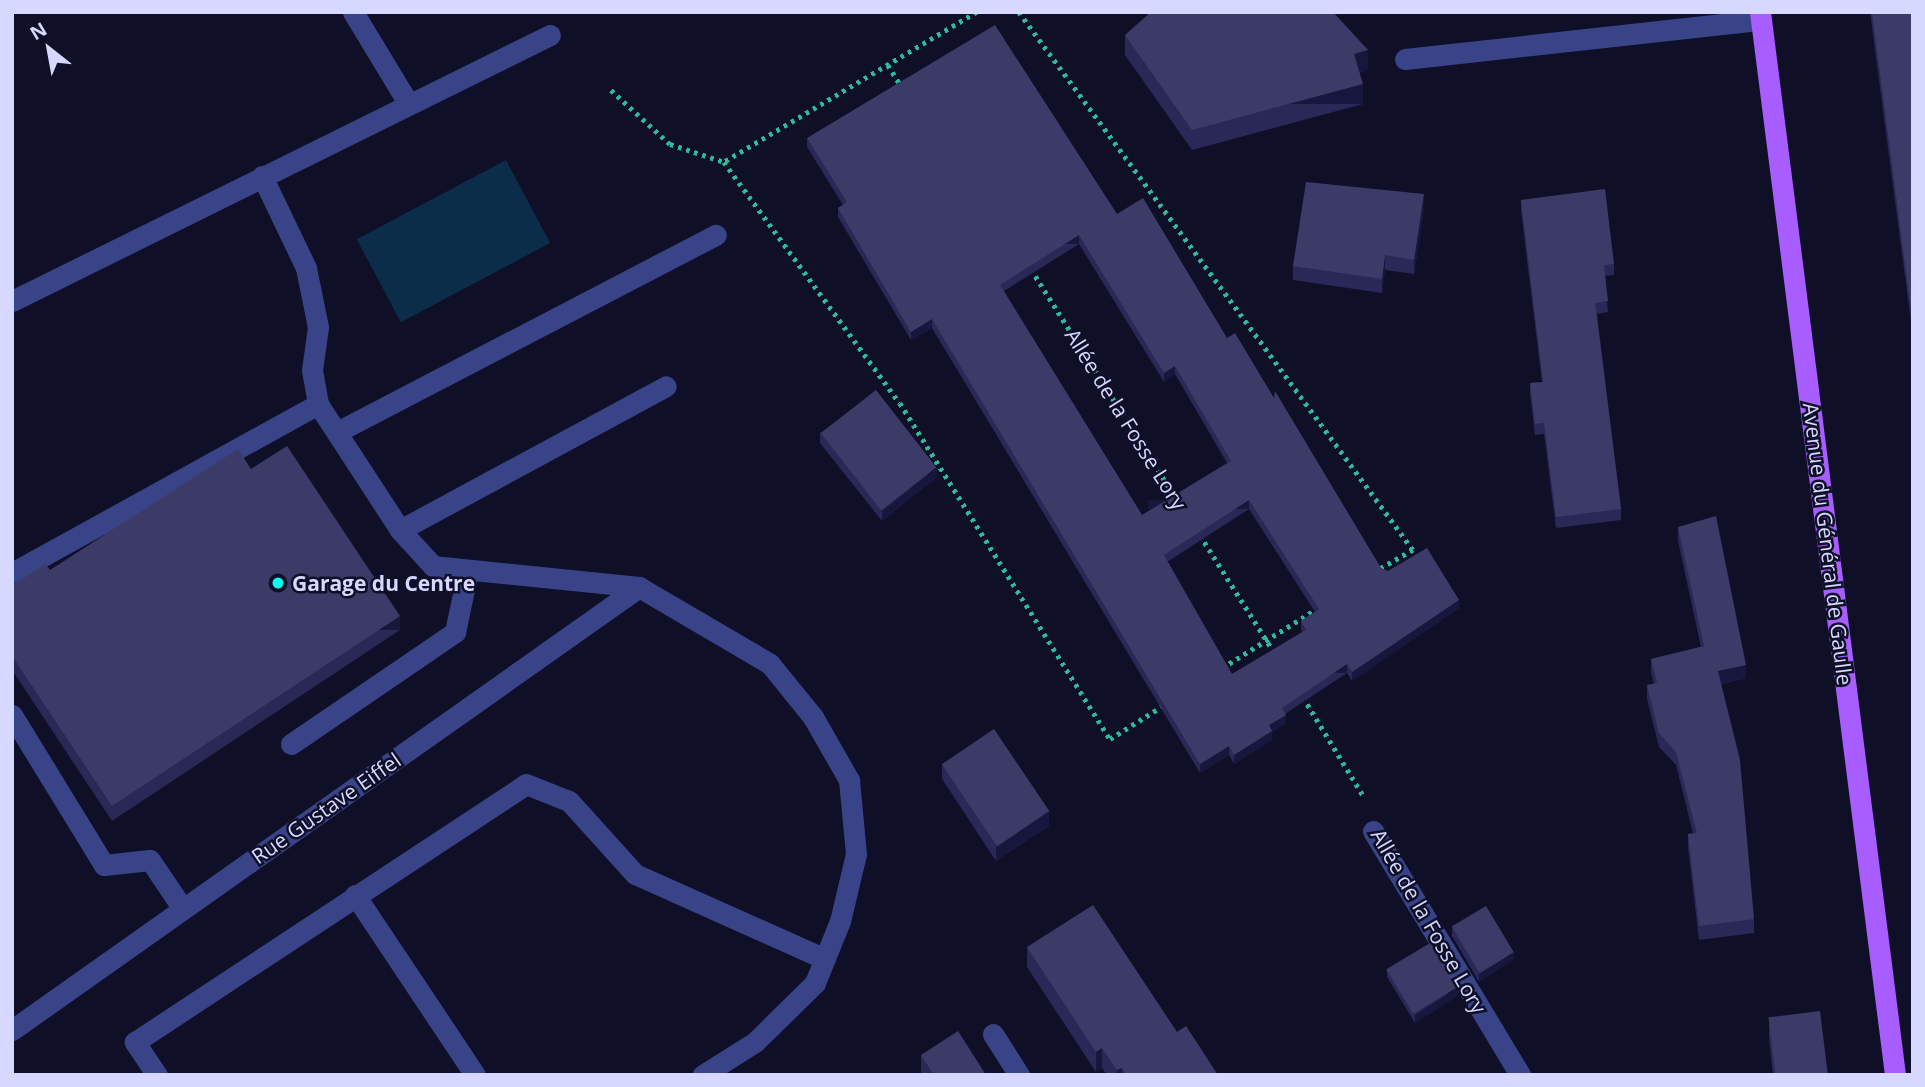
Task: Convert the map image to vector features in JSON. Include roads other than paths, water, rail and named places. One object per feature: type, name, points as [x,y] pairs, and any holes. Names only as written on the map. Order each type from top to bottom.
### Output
[{"type":"main road","name":"Avenue du Général de Gaulle","points":[[1760,16],[1895,1075]]},
{"type":"street","points":[[353,12],[407,101]]},
{"type":"street","points":[[1405,59],[1760,16]]},
{"type":"street","points":[[12,300],[407,101],[550,35]]},
{"type":"street","points":[[262,176],[306,268],[318,327],[312,370],[318,404],[400,530],[433,566],[468,572],[639,587],[770,664],[813,717],[849,780],[856,853],[825,959],[815,983],[755,1042],[703,1075]]},
{"type":"street","points":[[337,432],[716,235]]},
{"type":"street","points":[[400,530],[666,386]]},
{"type":"street","points":[[12,573],[318,404]]},
{"type":"street","points":[[291,744],[455,632],[468,572]]},
{"type":"street","name":"Rue Gustave Eiffel","points":[[12,1029],[639,587]]},
{"type":"street","points":[[12,715],[104,865],[150,860],[183,909]]},
{"type":"street","points":[[157,1075],[135,1042],[526,784],[569,801],[635,874],[825,959]]},
{"type":"street","name":"Allée de la Fosse Lory","points":[[1373,831],[1520,1075]]},
{"type":"street","points":[[355,895],[475,1075]]},
{"type":"street","points":[[993,1034],[1019,1075]]},
{"type":"water","points":[[506,160],[550,243],[401,322],[357,239]]},
{"type":"place","name":"Garage du Centre","points":[[278,583]]}]
